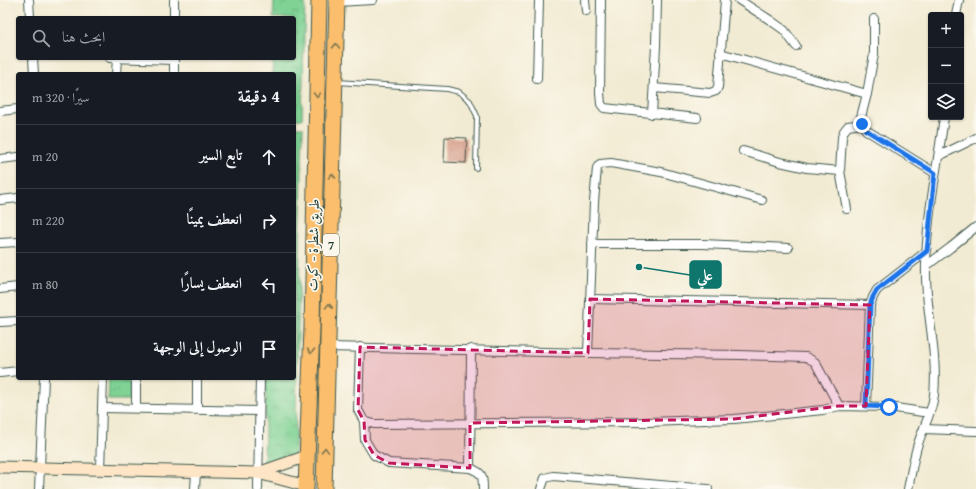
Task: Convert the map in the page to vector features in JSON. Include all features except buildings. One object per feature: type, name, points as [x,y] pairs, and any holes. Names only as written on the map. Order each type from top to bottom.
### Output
[{"type":"highway","name":"طريق شطرة - كوت","points":[[306,487],[312,327],[319,0]]},
{"type":"highway","name":"طريق شطرة - كوت","points":[[324,489],[329,347],[337,1]]},
{"type":"highway","points":[[312,327],[329,328]]},
{"type":"street","points":[[29,0],[30,16]]},
{"type":"street","points":[[174,0],[174,16]]},
{"type":"street","points":[[337,1],[373,0]]},
{"type":"street","points":[[537,79],[539,0]]},
{"type":"street","points":[[585,0],[586,11]]},
{"type":"street","points":[[601,0],[601,104],[604,108],[697,118]]},
{"type":"street","points":[[652,114],[657,0]]},
{"type":"street","points":[[654,88],[710,93],[716,91],[718,87],[725,0]]},
{"type":"street","points":[[739,0],[784,30],[796,46]]},
{"type":"street","points":[[957,12],[959,0]]},
{"type":"street","points":[[874,19],[874,54],[867,94],[861,117],[862,124],[866,130],[935,173]]},
{"type":"street","points":[[720,53],[867,94]]},
{"type":"street","points":[[33,60],[34,72]]},
{"type":"street","points":[[116,60],[116,72]]},
{"type":"street","points":[[174,60],[174,72]]},
{"type":"street","points":[[0,111],[16,108]]},
{"type":"street","points":[[908,489],[917,448],[930,413],[934,397],[935,375],[926,266],[935,173],[939,156],[944,120]]},
{"type":"street","points":[[848,209],[840,172],[842,137],[844,130],[848,126],[862,124]]},
{"type":"street","points":[[939,156],[976,138]]},
{"type":"street","points":[[743,151],[807,168],[840,172]]},
{"type":"street","points":[[0,157],[16,157]]},
{"type":"street","points":[[588,353],[594,202],[597,168],[602,163],[611,163],[661,172],[762,200]]},
{"type":"street","points":[[0,200],[16,198]]},
{"type":"street","points":[[926,266],[976,227]]},
{"type":"street","points":[[0,243],[16,242]]},
{"type":"street","points":[[592,244],[703,244],[788,248]]},
{"type":"street","points":[[866,406],[870,305],[873,297],[877,290],[927,251]]},
{"type":"street","points":[[0,289],[16,287]]},
{"type":"street","points":[[590,299],[870,305]]},
{"type":"street","points":[[0,322],[16,321]]},
{"type":"street","points":[[329,347],[740,355],[806,358],[815,362],[839,406]]},
{"type":"street","points":[[360,347],[358,410],[364,421],[365,440],[374,455],[389,463],[470,468],[480,472],[483,478],[483,489]]},
{"type":"street","points":[[470,468],[471,349]]},
{"type":"street","points":[[0,374],[16,371]]},
{"type":"street","points":[[39,489],[44,380]]},
{"type":"street","points":[[100,470],[103,380]]},
{"type":"street","points":[[136,380],[136,407]]},
{"type":"street","points":[[197,380],[197,408]]},
{"type":"street","points":[[258,489],[260,380]]},
{"type":"street","points":[[364,421],[374,424],[648,422],[726,419],[823,410],[839,406],[889,407],[930,413]]},
{"type":"street","points":[[102,408],[197,408],[259,411]]},
{"type":"street","points":[[924,429],[976,431]]},
{"type":"street","points":[[258,473],[307,456]]},
{"type":"street","points":[[0,467],[258,473],[306,487]]},
{"type":"street","points":[[195,489],[196,472]]},
{"type":"street","points":[[541,489],[545,478],[553,476],[708,489]]},
{"type":"lane","points":[[334,82],[448,89],[459,92],[470,101],[477,116],[476,168]]},
{"type":"highlighted area","points":[[590,299],[870,305],[866,406],[839,406],[734,419],[470,423],[470,468],[389,463],[374,455],[365,440],[364,421],[358,410],[360,347],[588,353]]},
{"type":"green space","points":[[274,0],[305,0],[302,119],[296,119],[296,72],[272,72],[273,60],[296,60],[296,16],[273,16]]},
{"type":"green space","points":[[296,127],[303,127],[295,454],[291,460],[264,465],[266,380],[296,380]]},
{"type":"green space","points":[[109,380],[130,380],[130,400],[108,400]]},
{"type":"place","name":"علي","points":[[639,267]]},
{"type":"route","points":[[862,124],[866,130],[935,173],[931,198],[927,251],[877,290],[870,305],[866,406],[889,407]]}]
